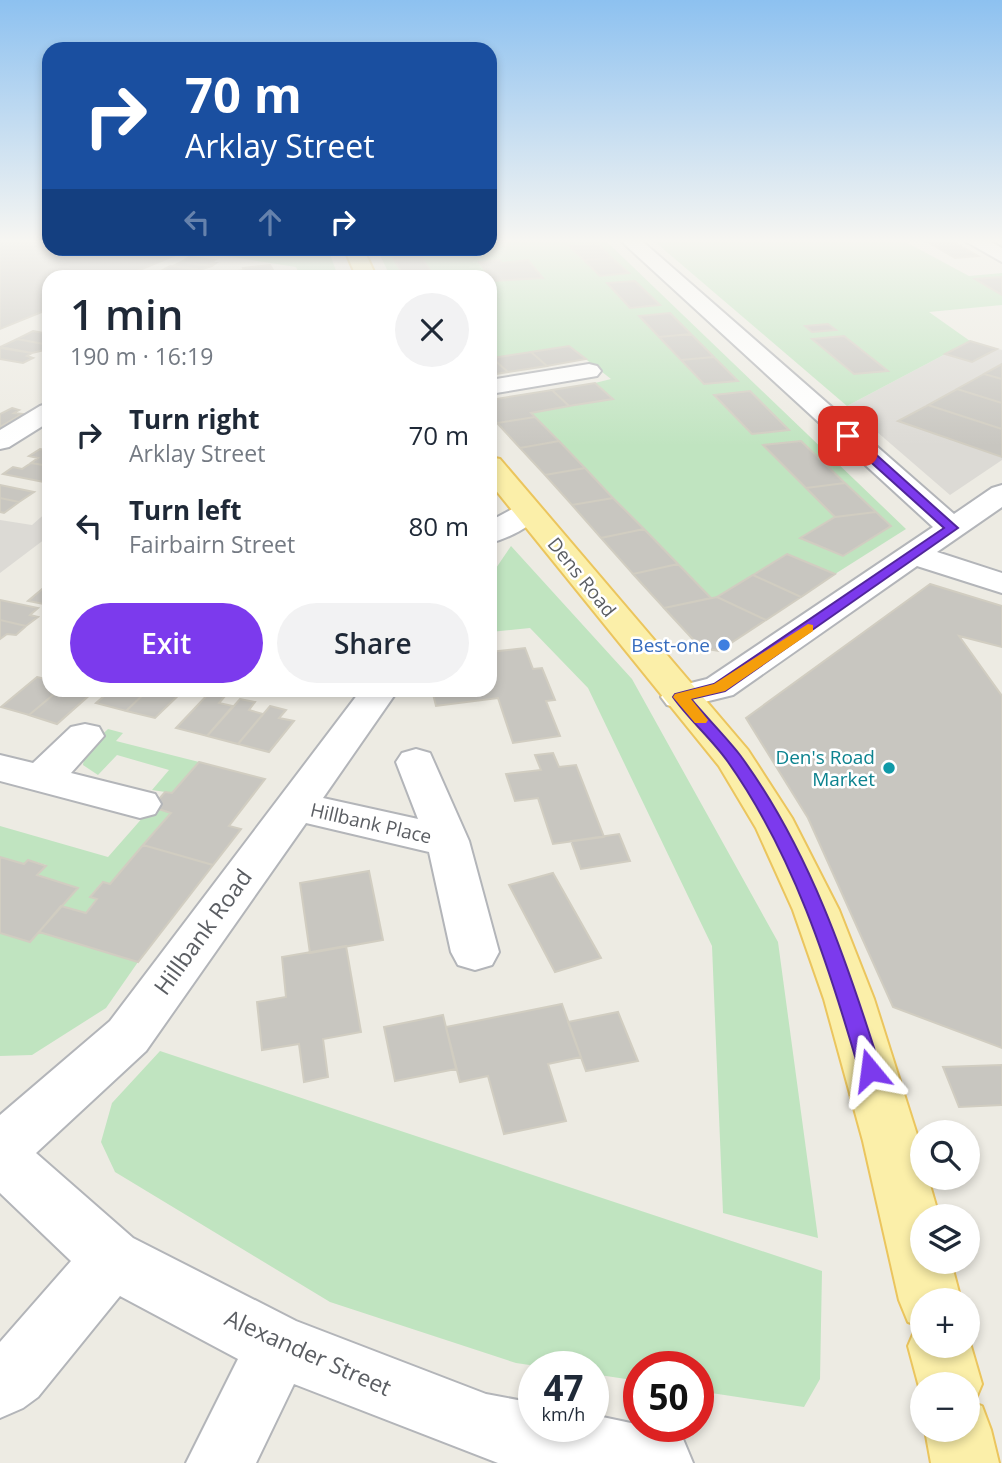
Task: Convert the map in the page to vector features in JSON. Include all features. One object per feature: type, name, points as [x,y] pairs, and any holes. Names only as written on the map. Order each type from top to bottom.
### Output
[{"type":"main road","name":"Dens Road","points":[[497,474],[734,759],[776,828],[816,910],[849,999],[891,1141],[927,1288]]},
{"type":"main road","points":[[961,1442],[965,1463]]},
{"type":"street","points":[[707,309],[952,528]]},
{"type":"street","points":[[497,386],[589,371]]},
{"type":"street","points":[[0,441],[42,415]]},
{"type":"street","points":[[680,697],[720,688],[1002,494]]},
{"type":"street","points":[[497,530],[528,512]]},
{"type":"street","points":[[914,555],[1002,583]]},
{"type":"street","name":"Hillbank Road","points":[[0,1150],[128,1037],[294,806],[364,697]]},
{"type":"street","points":[[42,778],[85,736]]},
{"type":"street","name":"Hillbank Place","points":[[416,762],[448,841],[475,952]]},
{"type":"street","points":[[0,768],[140,804]]},
{"type":"street","name":"Hillbank Place","points":[[294,806],[448,841]]},
{"type":"street","name":"Alexander Street","points":[[0,1156],[112,1259],[279,1346],[486,1427],[659,1463]]},
{"type":"street","points":[[0,1385],[15,1374],[112,1259]]},
{"type":"street","points":[[220,1463],[279,1346]]},
{"type":"shaded area","points":[[970,341],[1002,350],[1002,460],[950,495],[847,406]]},
{"type":"shaded area","points":[[42,516],[42,541],[0,573],[0,520],[32,525]]},
{"type":"green space","points":[[497,309],[677,309],[906,529],[835,574],[787,554],[717,597],[711,598],[531,413],[612,399],[595,383],[611,379],[569,346],[497,358]]},
{"type":"green space","points":[[734,309],[957,309],[929,312],[970,341],[847,406]]},
{"type":"green space","points":[[511,546],[632,679],[778,942],[818,1238],[723,1213],[712,946],[588,688],[530,628],[497,631],[497,567]]},
{"type":"green space","points":[[108,729],[123,733],[116,741],[199,762],[172,793],[152,790],[169,770],[117,755],[98,775],[83,765],[85,751]]},
{"type":"green space","points":[[152,807],[171,813],[110,884],[102,882],[90,896],[97,899],[86,913],[61,906],[78,888],[37,875],[46,865],[29,860],[24,864],[0,857],[0,826],[108,857]]},
{"type":"green space","points":[[39,932],[138,962],[106,1008],[32,1055],[0,1056],[0,933],[30,942]]},
{"type":"green space","points":[[160,1051],[822,1271],[820,1379],[804,1407],[714,1393],[714,1351],[623,1351],[623,1379],[609,1376],[609,1351],[518,1351],[516,1363],[330,1302],[115,1172],[101,1142],[112,1103]]},
{"type":"building","points":[[0,309],[42,309],[42,312],[0,329]]},
{"type":"building","points":[[670,313],[691,334],[659,337],[639,316]]},
{"type":"building","points":[[828,324],[836,330],[812,332],[805,326]]},
{"type":"building","points":[[33,331],[42,333],[42,344],[17,339]]},
{"type":"building","points":[[691,334],[714,357],[681,360],[659,337]]},
{"type":"building","points":[[844,336],[888,371],[854,374],[812,339]]},
{"type":"building","points":[[17,339],[42,344],[42,351],[32,353],[0,347]]},
{"type":"building","points":[[970,341],[997,349],[972,362],[945,354]]},
{"type":"building","points":[[569,346],[586,359],[547,366],[531,352]]},
{"type":"building","points":[[0,348],[32,353],[27,356],[33,358],[23,363],[0,359]]},
{"type":"building","points":[[531,352],[547,366],[508,372],[497,362],[497,357]]},
{"type":"building","points":[[714,357],[738,381],[704,384],[681,360]]},
{"type":"building","points":[[497,362],[508,372],[497,374]]},
{"type":"building","points":[[1002,364],[1002,379],[984,374]]},
{"type":"building","points":[[984,374],[1002,379],[1002,403],[957,389]]},
{"type":"building","points":[[595,383],[613,399],[569,406],[552,390]]},
{"type":"building","points":[[957,389],[1002,403],[1002,429],[928,405]]},
{"type":"building","points":[[552,390],[569,406],[531,413],[535,417],[497,423],[497,399]]},
{"type":"building","points":[[750,391],[789,430],[752,434],[714,395]]},
{"type":"building","points":[[928,405],[1002,429],[1002,457],[898,421]]},
{"type":"building","points":[[12,408],[19,410],[14,413],[22,414],[0,427],[0,414]]},
{"type":"building","points":[[535,417],[559,441],[520,448],[497,423]]},
{"type":"building","points":[[559,441],[585,468],[545,475],[520,448]]},
{"type":"building","points":[[801,441],[845,483],[806,488],[763,445]]},
{"type":"building","points":[[42,449],[42,465],[31,463],[38,458],[29,456]]},
{"type":"building","points":[[31,463],[42,465],[42,482],[3,474],[13,467],[22,469]]},
{"type":"building","points":[[585,468],[613,498],[572,505],[545,475]]},
{"type":"building","points":[[845,483],[876,512],[835,517],[806,488]]},
{"type":"building","points":[[0,485],[34,492],[19,502],[0,498]]},
{"type":"building","points":[[0,498],[19,502],[4,513],[0,512]]},
{"type":"building","points":[[613,498],[644,529],[601,538],[572,505]]},
{"type":"building","points":[[876,512],[891,526],[843,556],[800,538],[835,517]]},
{"type":"building","points":[[644,529],[678,564],[633,574],[601,538]]},
{"type":"building","points":[[787,554],[835,574],[801,597],[753,575]]},
{"type":"building","points":[[678,564],[711,598],[664,608],[633,574]]},
{"type":"building","points":[[753,575],[801,597],[766,620],[717,597]]},
{"type":"building","name":"Den's Road Market","points":[[930,584],[1002,606],[1002,647],[959,636],[1002,696],[1002,1048],[893,1007],[808,818],[746,718]]},
{"type":"building","points":[[42,589],[42,604],[28,601]]},
{"type":"building","points":[[717,597],[766,620],[719,651],[701,648],[664,608]]},
{"type":"building","points":[[0,600],[38,608],[30,615],[38,617],[26,626],[0,620]]},
{"type":"building","points":[[0,620],[26,626],[16,635],[7,634],[0,639]]},
{"type":"building","points":[[525,648],[533,669],[542,668],[555,700],[546,701],[560,736],[513,743],[498,698],[436,706],[434,697],[497,697],[497,651]]},
{"type":"building","points":[[37,677],[42,678],[42,697],[51,697],[29,715],[1,707]]},
{"type":"building","points":[[51,697],[87,697],[57,724],[29,715]]},
{"type":"building","points":[[103,697],[141,697],[126,711],[96,703]]},
{"type":"building","points":[[141,697],[177,697],[155,718],[126,711]]},
{"type":"building","points":[[205,697],[224,697],[219,703],[233,706],[207,736],[176,728]]},
{"type":"building","points":[[240,699],[255,702],[249,710],[263,714],[238,744],[207,736]]},
{"type":"building","points":[[270,706],[286,710],[279,718],[294,721],[269,752],[238,744]]},
{"type":"building","points":[[553,753],[559,767],[576,765],[604,837],[553,844],[538,798],[515,801],[506,774],[541,770],[535,755]]},
{"type":"building","points":[[199,762],[265,779],[229,826],[241,829],[213,865],[143,845],[171,813],[152,807],[165,792],[172,793]]},
{"type":"building","points":[[619,834],[630,861],[581,869],[571,841]]},
{"type":"building","points":[[143,845],[213,865],[138,962],[39,932],[61,906],[86,913],[97,899],[90,897],[103,882],[110,884]]},
{"type":"building","points":[[0,857],[24,864],[28,860],[46,866],[37,875],[78,888],[30,942],[0,933]]},
{"type":"building","points":[[369,871],[383,940],[310,953],[300,883]]},
{"type":"building","points":[[553,873],[601,958],[555,972],[509,885]]},
{"type":"building","points":[[346,946],[361,1032],[323,1039],[328,1077],[304,1082],[299,1044],[262,1050],[257,1002],[286,997],[282,957]]},
{"type":"building","points":[[562,1004],[581,1057],[548,1064],[566,1121],[504,1134],[488,1076],[460,1082],[446,1027]]},
{"type":"building","points":[[618,1012],[638,1061],[586,1071],[568,1022]]},
{"type":"building","points":[[443,1015],[456,1069],[395,1081],[384,1027]]},
{"type":"building","points":[[1002,1065],[1002,1105],[959,1107],[943,1067]]},
{"type":"slow traffic","points":[[700,720],[680,697],[720,688],[808,628]]},
{"type":"place","name":"Best-one","points":[[724,645]]},
{"type":"place","name":"Den's Road Market","points":[[889,768]]},
{"type":"route","points":[[848,436],[952,528],[720,688],[680,697],[734,759],[776,828],[816,910],[849,999],[870,1070]]}]
